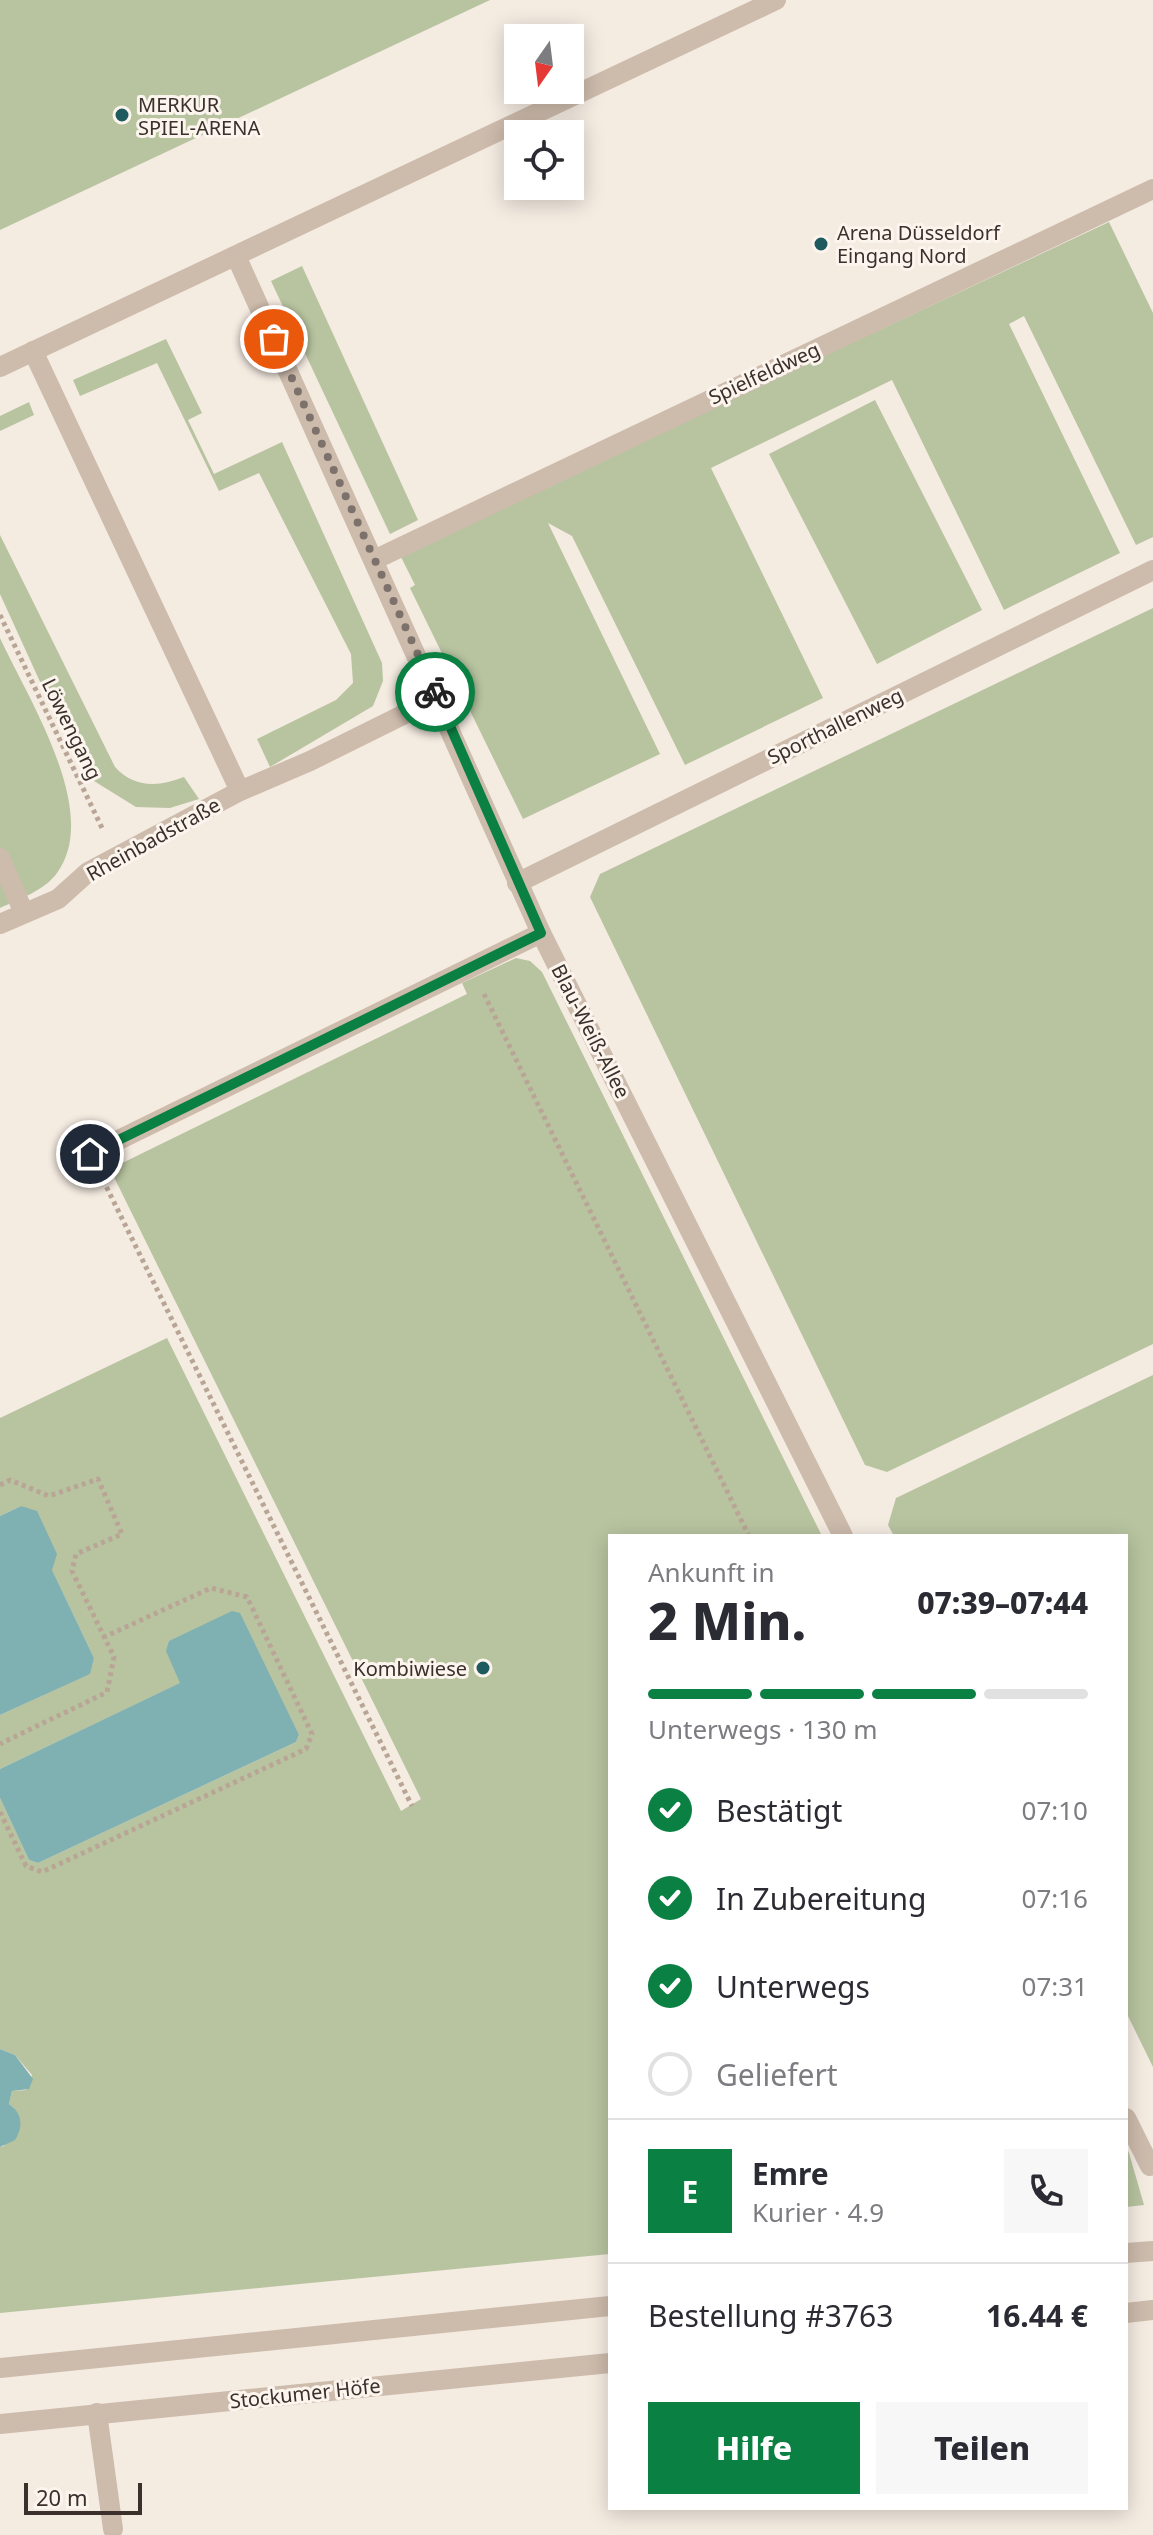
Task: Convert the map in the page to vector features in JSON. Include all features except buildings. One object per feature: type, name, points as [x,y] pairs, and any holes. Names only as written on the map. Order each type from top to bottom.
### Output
[{"type":"street","points":[[0,367],[776,0]]},
{"type":"street","name":"Spielfeldweg","points":[[376,559],[1153,189]]},
{"type":"street","name":"Blau-Weiß-Allee","points":[[236,256],[376,559],[517,883],[842,1534]]},
{"type":"street","points":[[33,351],[240,791]]},
{"type":"street","name":"Sporthallenweg","points":[[517,883],[1153,570]]},
{"type":"street","name":"Rheinbadstraße","points":[[0,924],[58,899],[88,872],[240,791],[310,761],[437,698]]},
{"type":"street","points":[[0,858],[24,913]]},
{"type":"street","points":[[90,1154],[541,933]]},
{"type":"street","points":[[1128,2122],[1152,2170]]},
{"type":"street","points":[[1128,2253],[1153,2251]]},
{"type":"street","points":[[0,2368],[608,2306]]},
{"type":"street","points":[[1128,2313],[1153,2310]]},
{"type":"street","name":"Stockumer Höfe","points":[[0,2424],[608,2363]]},
{"type":"street","points":[[97,2413],[113,2529]]},
{"type":"path","name":"Löwengang","points":[[0,615],[115,857]]},
{"type":"path","points":[[471,967],[748,1534]]},
{"type":"path","points":[[90,1154],[412,1806]]},
{"type":"path","points":[[0,1485],[10,1480],[49,1496],[98,1479],[122,1534],[76,1554],[72,1571],[114,1657],[107,1692],[0,1744]]},
{"type":"path","points":[[0,1812],[26,1866],[42,1872],[306,1749],[312,1734],[247,1597],[211,1588],[104,1637]]},
{"type":"green space","name":"MERKUR SPIEL-ARENA","points":[[0,0],[490,0],[0,230]]},
{"type":"green space","points":[[1109,222],[1153,313],[1153,537],[1136,545],[1024,316],[1009,324],[1120,553],[1004,610],[892,380],[711,468],[823,698],[685,765],[572,536],[548,523],[660,754],[523,819],[410,588],[415,585],[400,555]]},
{"type":"green space","points":[[302,266],[418,520],[390,534],[271,281]]},
{"type":"green space","points":[[166,339],[202,413],[188,420],[214,474],[282,442],[382,663],[383,681],[373,706],[270,767],[257,739],[336,700],[353,683],[351,654],[259,473],[219,491],[157,363],[80,396],[73,380]]},
{"type":"green space","points":[[875,400],[982,610],[877,664],[769,454]]},
{"type":"green space","points":[[29,402],[34,415],[0,431],[0,416]]},
{"type":"green space","points":[[0,535],[115,767],[130,779],[147,784],[184,777],[199,799],[170,808],[136,807],[94,781],[73,754],[0,594]]},
{"type":"green space","points":[[1153,608],[1153,1344],[887,1472],[865,1465],[590,897],[600,874]]},
{"type":"green space","points":[[0,638],[56,755],[66,787],[71,819],[69,848],[57,873],[38,890],[0,908]]},
{"type":"green space","points":[[516,958],[530,961],[542,972],[821,1534],[608,1534],[608,2254],[0,2313],[0,2147],[4,2146],[14,2108],[9,2104],[12,2091],[26,2090],[32,2075],[15,2055],[0,2049],[0,1798],[29,1860],[38,1863],[296,1742],[299,1735],[167,1651],[181,1683],[0,1769],[0,1715],[89,1674],[94,1658],[21,1506],[0,1516],[0,1418],[167,1338],[401,1811],[421,1799],[110,1169],[467,994],[462,983]]},
{"type":"green space","points":[[1153,1375],[1153,2067],[1128,2016],[1128,1534],[893,1534],[888,1525],[896,1498]]},
{"type":"green space","points":[[1128,2151],[1129,2153],[1144,2205],[1128,2207]]},
{"type":"water","points":[[21,1506],[37,1511],[57,1554],[52,1570],[94,1658],[90,1674],[0,1715],[0,1516]]},
{"type":"water","points":[[232,1611],[240,1613],[299,1735],[296,1742],[38,1863],[29,1860],[0,1798],[0,1769],[180,1683],[166,1651],[169,1641]]},
{"type":"water","points":[[0,2049],[15,2055],[33,2079],[29,2089],[12,2091],[9,2104],[19,2116],[20,2130],[15,2140],[0,2147]]},
{"type":"way so far","points":[[274,339],[435,692]]},
{"type":"place","name":"MERKUR SPIEL-ARENA","points":[[122,115]]},
{"type":"place","name":"Arena Düsseldorf Eingang Nord","points":[[821,244]]},
{"type":"place","name":"Kombiwiese","points":[[483,1668]]},
{"type":"route","points":[[90,1154],[541,933],[435,692]]}]
